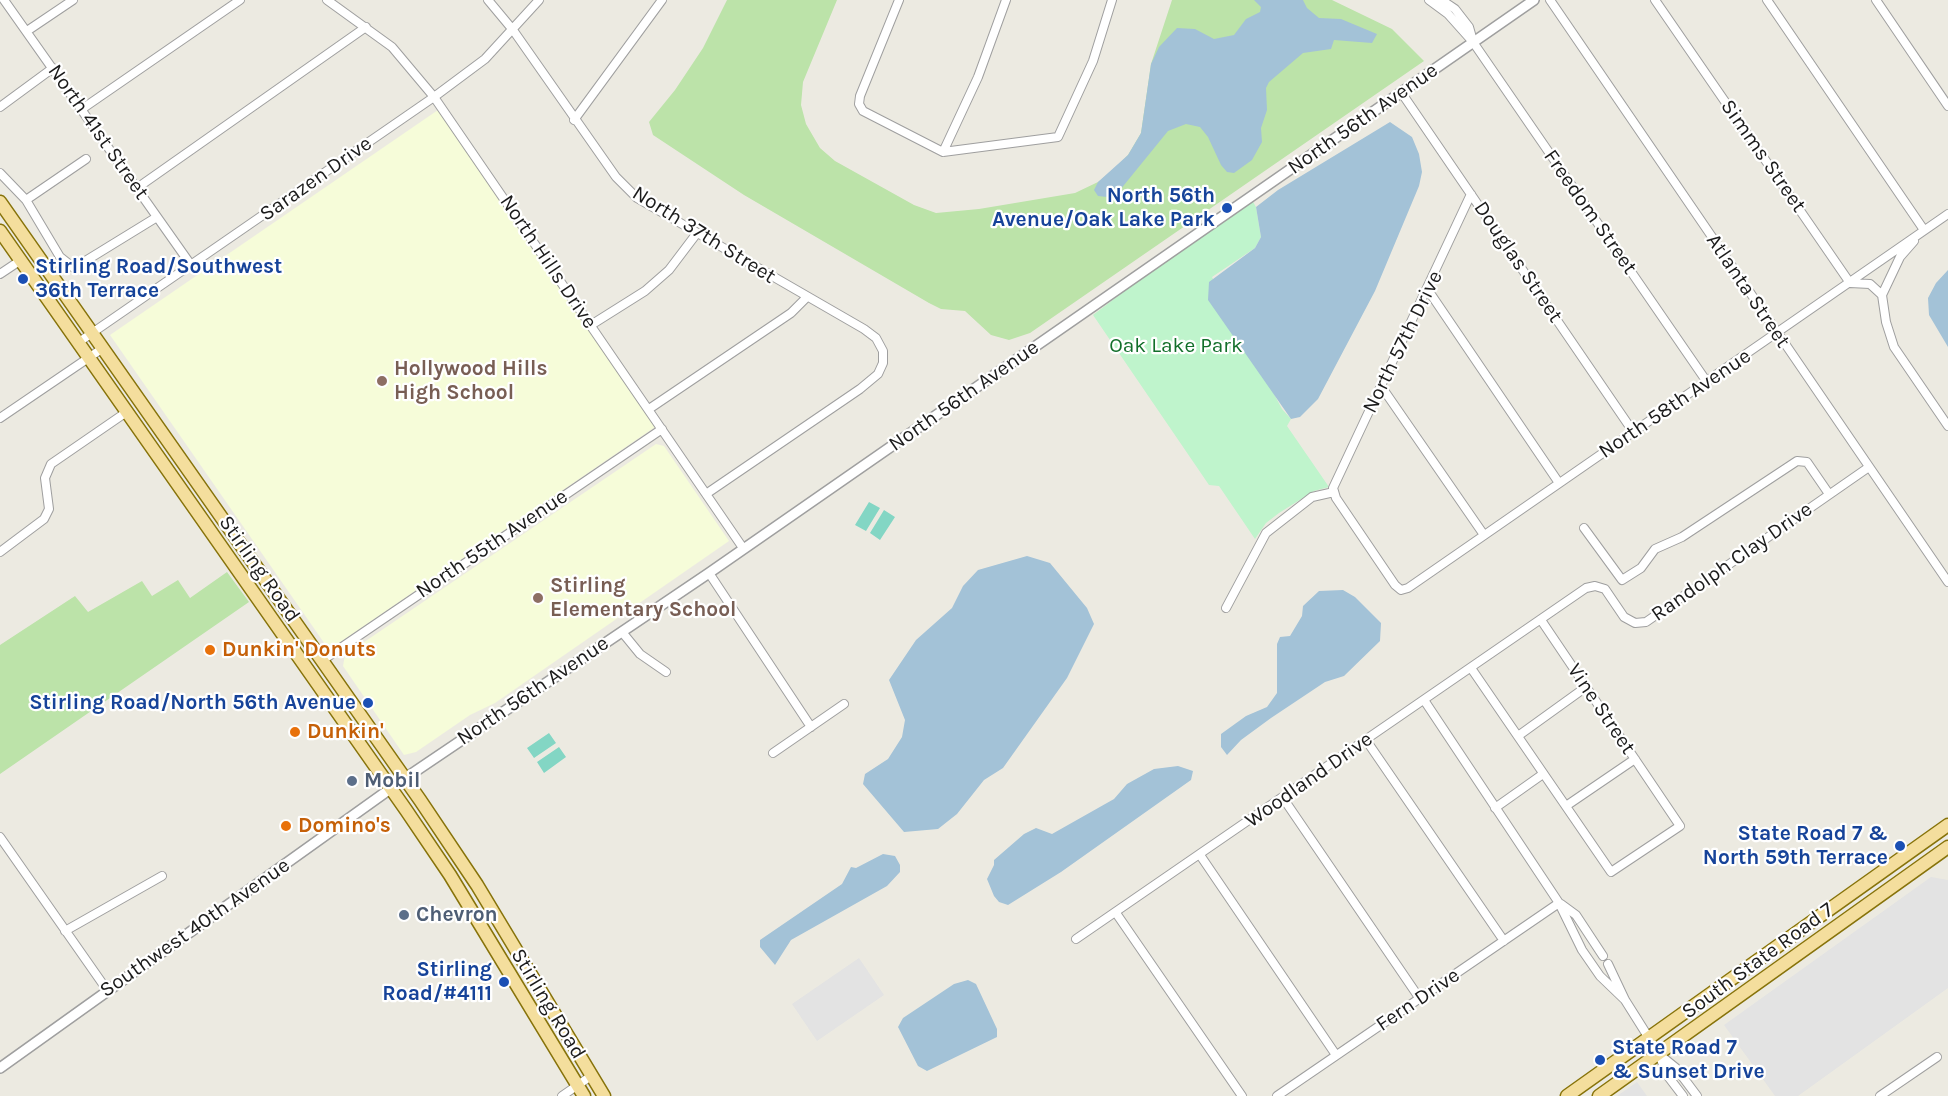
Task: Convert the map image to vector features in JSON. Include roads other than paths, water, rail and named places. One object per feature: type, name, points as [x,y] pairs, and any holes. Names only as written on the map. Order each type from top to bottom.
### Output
[{"type":"main road","name":"Stirling Road","points":[[0,202],[323,660],[477,885],[604,1096]]},
{"type":"main road","name":"Stirling Road","points":[[0,231],[128,411],[450,875],[581,1091]]},
{"type":"main road","points":[[294,650],[314,659],[323,660]]},
{"type":"main road","name":"South State Road 7","points":[[1567,1096],[1948,825]]},
{"type":"main road","name":"South State Road 7","points":[[1599,1096],[1948,848]]},
{"type":"street","name":"North 41st Street","points":[[4,0],[191,265]]},
{"type":"street","points":[[27,31],[73,0]]},
{"type":"street","points":[[82,109],[240,0]]},
{"type":"street","name":"North Hills Drive","points":[[327,0],[392,47],[434,97],[743,549]]},
{"type":"street","name":"North 37th Street","points":[[488,0],[513,30],[616,177],[637,198],[806,298],[864,329],[876,338],[883,351],[883,363],[878,374],[860,389],[706,494]]},
{"type":"street","name":"Sarazen Drive","points":[[79,342],[434,97],[485,59],[539,0]]},
{"type":"street","points":[[574,120],[662,0]]},
{"type":"street","points":[[899,0],[860,96],[860,104],[863,111],[943,152],[1058,137],[1094,61],[1112,0]]},
{"type":"street","points":[[943,152],[978,77],[1006,0]]},
{"type":"street","name":"North 56th Avenue","points":[[391,788],[743,549],[1534,0]]},
{"type":"street","name":"Atlanta Street","points":[[1550,0],[1948,582]]},
{"type":"street","name":"Simms Street","points":[[1655,0],[1850,283]]},
{"type":"street","points":[[1767,0],[1924,230]]},
{"type":"street","points":[[1875,0],[1948,106]]},
{"type":"street","name":"Freedom Street","points":[[1434,1],[1454,15],[1707,382]]},
{"type":"street","points":[[137,188],[366,27]]},
{"type":"street","points":[[0,107],[53,68]]},
{"type":"street","name":"Douglas Street","points":[[1401,92],[1634,433]]},
{"type":"street","points":[[27,200],[86,159]]},
{"type":"street","points":[[0,173],[27,200],[60,257],[74,268],[157,217]]},
{"type":"street","name":"North 57th Drive","points":[[1333,490],[1471,194]]},
{"type":"street","name":"North 58th Avenue","points":[[1333,490],[1395,585],[1401,590],[1408,588],[1948,214]]},
{"type":"street","points":[[1882,295],[1900,257],[1924,230],[1948,222]]},
{"type":"street","points":[[591,325],[645,291],[669,270],[697,233]]},
{"type":"street","points":[[0,273],[21,260]]},
{"type":"street","points":[[1850,283],[1870,284],[1882,295],[1894,346],[1948,426]]},
{"type":"street","points":[[1428,290],[1558,483]]},
{"type":"street","points":[[649,409],[791,313],[806,298]]},
{"type":"street","points":[[0,418],[103,348]]},
{"type":"street","points":[[1381,386],[1484,535]]},
{"type":"street","points":[[0,552],[44,519],[49,509],[45,478],[51,464],[128,411]]},
{"type":"street","name":"North 55th Avenue","points":[[323,660],[662,429]]},
{"type":"street","points":[[1584,528],[1622,580],[1641,568],[1655,549],[1682,537],[1797,461],[1807,462],[1829,495]]},
{"type":"street","name":"Randolph Clay Drive","points":[[1541,620],[1569,600],[1595,586],[1605,589],[1624,617],[1635,623],[1646,622],[1869,467]]},
{"type":"street","points":[[1226,608],[1266,532],[1312,497],[1333,490]]},
{"type":"street","points":[[708,573],[811,727]]},
{"type":"street","name":"Woodland Drive","points":[[1076,939],[1541,620]]},
{"type":"street","name":"Vine Street","points":[[1541,620],[1680,826],[1611,872],[1566,806]]},
{"type":"street","points":[[622,632],[640,654],[666,672]]},
{"type":"street","points":[[1471,668],[1566,806],[1635,759]]},
{"type":"street","points":[[1518,736],[1586,687]]},
{"type":"street","points":[[1424,700],[1559,903],[1586,956],[1600,976],[1625,1000]]},
{"type":"street","points":[[773,753],[844,704]]},
{"type":"street","points":[[1366,740],[1504,941]]},
{"type":"street","points":[[1495,808],[1543,774]]},
{"type":"street","name":"Southwest 40th Avenue","points":[[0,1068],[391,788]]},
{"type":"street","points":[[1283,798],[1420,999]]},
{"type":"street","points":[[0,837],[107,990]]},
{"type":"street","points":[[1200,855],[1336,1055]]},
{"type":"street","points":[[65,931],[162,876]]},
{"type":"street","points":[[1559,903],[1576,915],[1603,956]]},
{"type":"street","name":"Fern Drive","points":[[1277,1096],[1559,903]]},
{"type":"street","points":[[1116,913],[1242,1096]]},
{"type":"street","points":[[1586,956],[1598,948]]},
{"type":"street","points":[[1608,964],[1648,1040],[1659,1054],[1676,1068],[1697,1096]]},
{"type":"street","points":[[1659,1054],[1667,1074],[1683,1096]]},
{"type":"street","points":[[1880,1096],[1937,1057]]},
{"type":"street","points":[[562,1096],[581,1091],[591,1076]]},
{"type":"place","name":"North 56th Avenue/Oak Lake Park","points":[[1227,208]]},
{"type":"place","name":"Stirling Road/Southwest 36th Terrace","points":[[23,279]]},
{"type":"place","name":"Hollywood Hills High School","points":[[382,381]]},
{"type":"place","name":"Stirling Elementary School","points":[[538,598]]},
{"type":"place","name":"Dunkin' Donuts","points":[[210,650]]},
{"type":"place","name":"Stirling Road/North 56th Avenue","points":[[368,703]]},
{"type":"place","name":"Dunkin'","points":[[295,732]]},
{"type":"place","name":"Mobil","points":[[352,781]]},
{"type":"place","name":"Domino's","points":[[286,826]]},
{"type":"place","name":"State Road 7 & North 59th Terrace","points":[[1900,846]]},
{"type":"place","name":"Chevron","points":[[404,915]]},
{"type":"place","name":"Stirling Road/#4111","points":[[504,982]]},
{"type":"place","name":"State Road 7 & Sunset Drive","points":[[1600,1060]]},
{"type":"park label","name":"Oak Lake Park","points":[[1176,346]]}]
